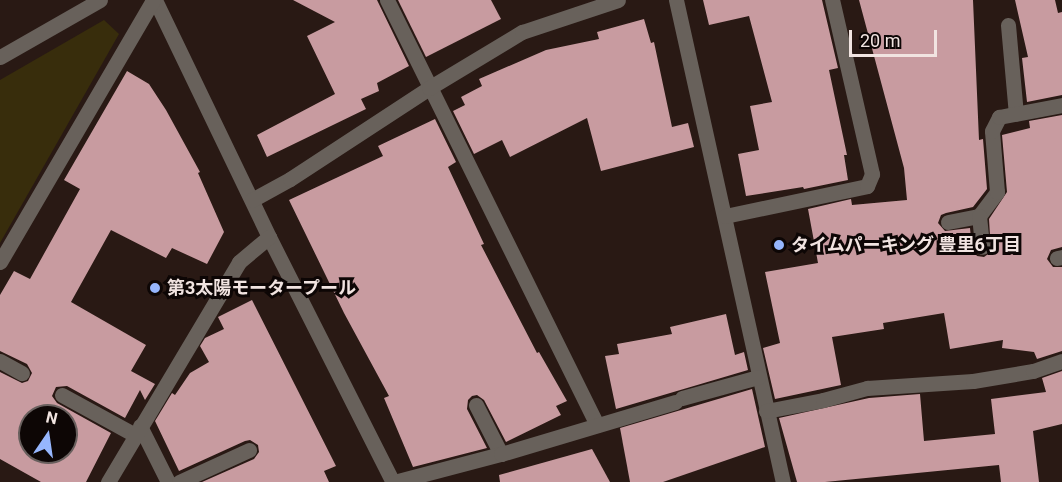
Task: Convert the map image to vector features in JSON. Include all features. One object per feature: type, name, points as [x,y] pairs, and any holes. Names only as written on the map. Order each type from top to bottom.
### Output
[{"type":"street","points":[[0,57],[100,0]]},
{"type":"street","points":[[154,0],[269,237],[394,482],[501,454],[758,377]]},
{"type":"street","points":[[0,262],[154,0]]},
{"type":"street","points":[[387,0],[597,425]]},
{"type":"street","points":[[252,200],[290,179],[429,88],[522,32],[618,0]]},
{"type":"street","points":[[676,0],[738,271],[734,272],[783,482]]},
{"type":"street","points":[[726,216],[867,186],[872,174],[832,0]]},
{"type":"street","points":[[1008,25],[1016,114]]},
{"type":"street","points":[[948,222],[979,216],[997,192],[992,131],[999,117],[1062,105]]},
{"type":"street","points":[[979,216],[982,247]]},
{"type":"street","points":[[108,482],[240,262],[269,237]]},
{"type":"street","points":[[0,361],[22,373]]},
{"type":"street","points":[[766,411],[823,400],[867,388],[973,381],[1034,371],[1062,361]]},
{"type":"street","points":[[62,395],[138,431],[168,482]]},
{"type":"street","points":[[476,405],[501,454]]},
{"type":"street","points":[[179,482],[249,450]]},
{"type":"shaded area","points":[[104,20],[119,34],[0,243],[0,80]]},
{"type":"building","points":[[293,0],[377,0],[409,66],[377,83],[379,91],[361,99],[366,109],[267,157],[257,135],[335,94],[307,36],[335,22]]},
{"type":"building","points":[[398,0],[491,0],[501,19],[426,57]]},
{"type":"building","points":[[703,0],[822,0],[838,68],[829,70],[847,155],[844,155],[848,180],[804,189],[803,187],[746,196],[738,154],[759,150],[750,106],[772,102],[749,16],[709,25]]},
{"type":"building","points":[[859,0],[973,0],[979,140],[983,139],[987,189],[973,207],[941,215],[938,223],[945,231],[970,228],[972,249],[977,256],[984,257],[991,252],[989,219],[1007,192],[1002,135],[1030,128],[1029,121],[1062,115],[1062,247],[1051,250],[1047,259],[1053,267],[1062,267],[1062,351],[1037,359],[1034,352],[1002,348],[1003,340],[950,349],[944,313],[883,323],[884,329],[832,337],[841,385],[775,399],[763,348],[780,343],[765,272],[818,263],[808,209],[851,199],[852,205],[907,200],[904,168]]},
{"type":"building","points":[[1015,0],[1055,0],[1058,13],[1062,12],[1062,95],[1027,102],[1022,58],[1028,57]]},
{"type":"building","points":[[644,19],[651,43],[654,42],[672,127],[688,123],[694,147],[601,171],[587,118],[510,157],[502,140],[474,154],[453,111],[465,105],[461,97],[482,86],[479,79],[546,50],[599,39],[597,32]]},
{"type":"building","points":[[127,71],[149,84],[166,110],[200,172],[198,173],[224,232],[207,264],[172,248],[166,258],[111,230],[71,302],[146,345],[131,371],[155,384],[145,400],[140,390],[125,418],[67,386],[56,387],[52,396],[59,404],[18,404],[18,464],[78,464],[78,415],[111,433],[86,482],[41,482],[0,459],[0,372],[22,383],[28,381],[32,373],[27,364],[0,351],[0,295],[14,271],[30,279],[80,189],[64,180]]},
{"type":"building","points":[[435,119],[456,162],[448,167],[484,244],[481,245],[537,353],[539,352],[567,401],[556,406],[561,415],[506,442],[484,400],[477,395],[472,396],[468,400],[467,409],[487,448],[413,467],[384,398],[389,396],[344,313],[289,200],[383,156],[378,146]]},
{"type":"building","points":[[252,300],[336,466],[324,471],[329,482],[202,482],[254,459],[259,452],[258,445],[250,440],[245,441],[179,471],[155,421],[172,393],[175,395],[190,373],[209,362],[200,346],[205,338],[224,329],[218,317]]},
{"type":"building","points":[[726,314],[735,355],[744,352],[748,370],[616,409],[605,356],[619,354],[617,344],[672,334],[670,327]]},
{"type":"building","points":[[1062,371],[1062,424],[1033,431],[1039,482],[1001,482],[999,465],[825,482],[797,482],[779,418],[869,398],[920,394],[924,441],[995,434],[991,399],[1046,392],[1042,378]]},
{"type":"building","points":[[752,389],[765,447],[663,482],[630,482],[620,428]]},
{"type":"building","points":[[592,449],[610,482],[500,482],[499,475]]},
{"type":"place","name":"タイムパーキング 豊里6丁目","points":[[779,245]]},
{"type":"place","name":"第3太陽モータープール","points":[[155,288]]}]
